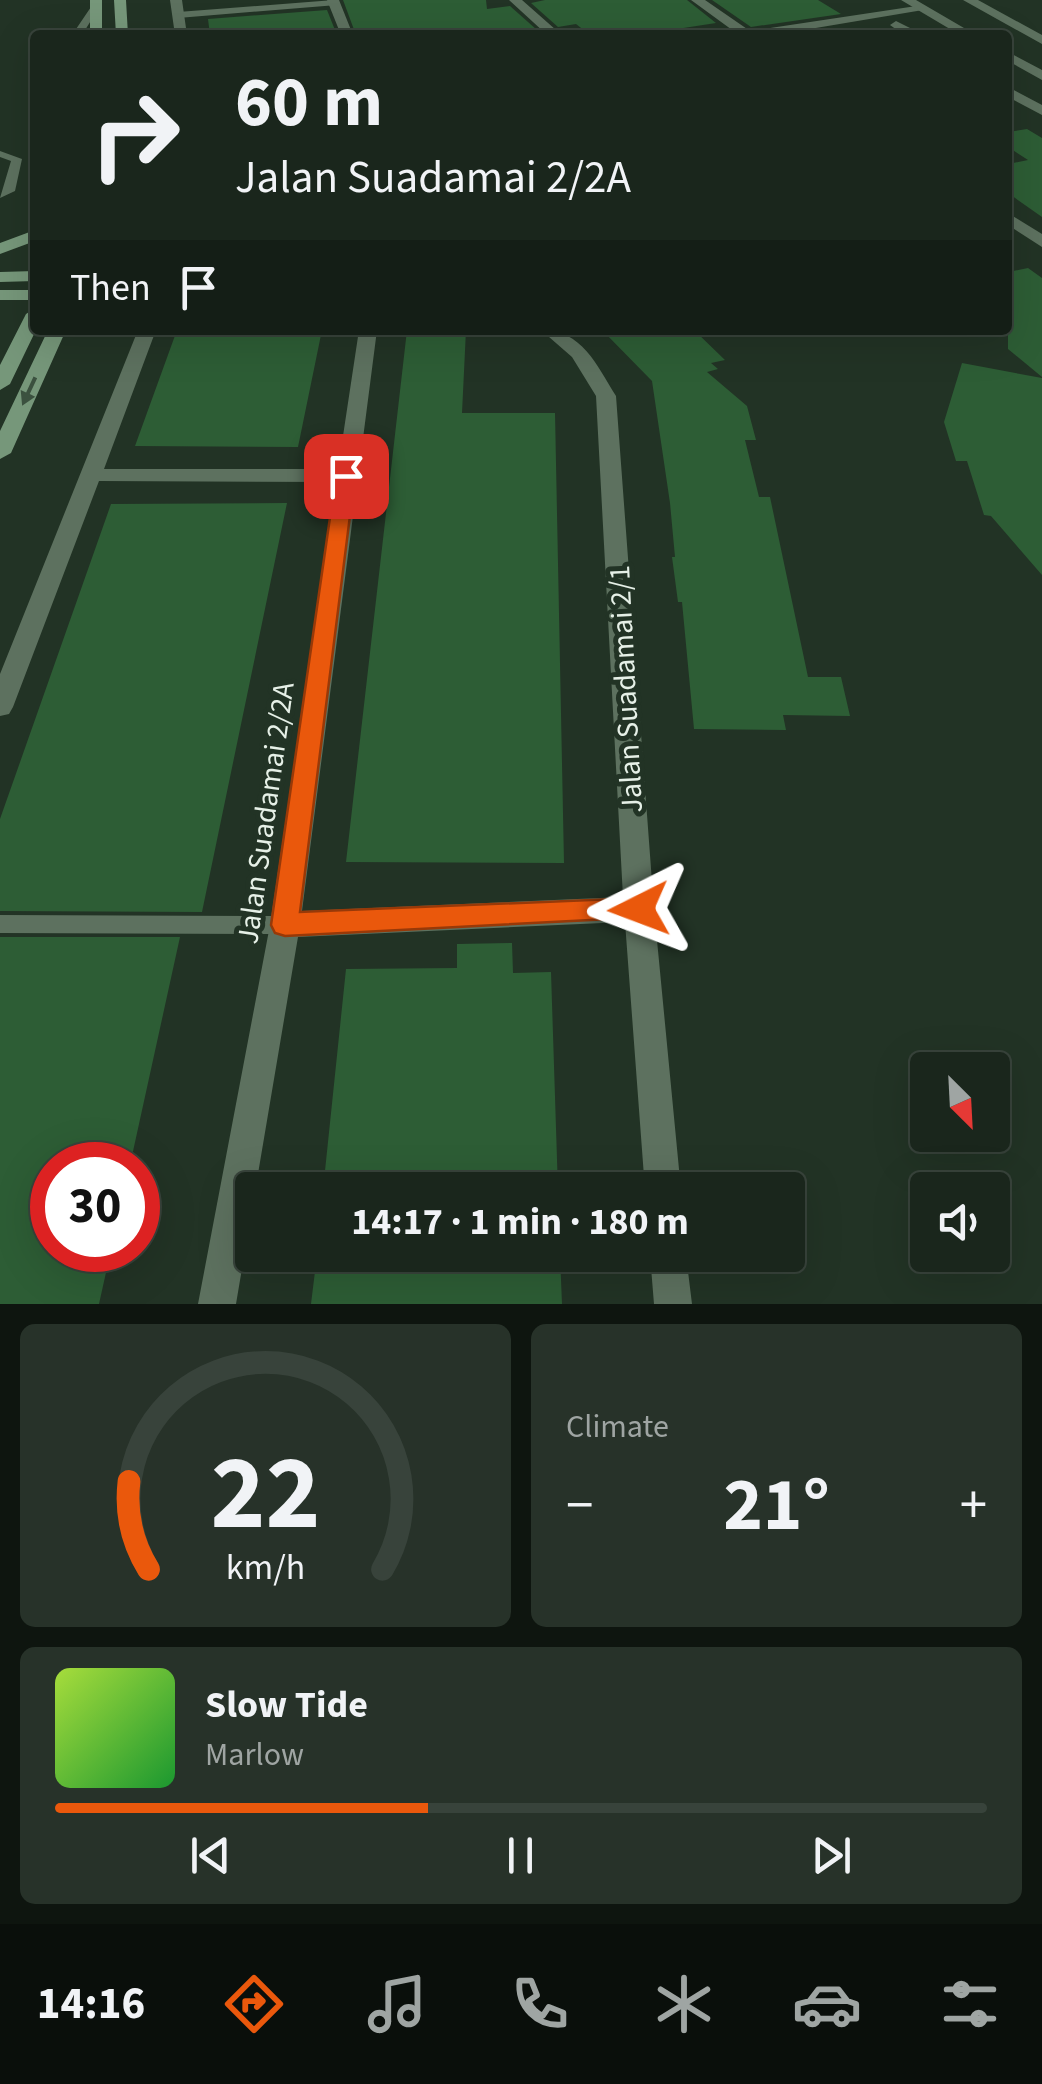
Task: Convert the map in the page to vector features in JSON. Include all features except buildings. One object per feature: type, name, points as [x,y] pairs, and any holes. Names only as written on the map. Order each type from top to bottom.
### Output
[{"type":"main road","points":[[120,0],[122,30]]},
{"type":"main road","points":[[96,3],[96,30]]},
{"type":"main road","points":[[0,249],[30,237]]},
{"type":"main road","points":[[0,277],[30,276]]},
{"type":"main road","points":[[0,296],[30,294]]},
{"type":"main road","points":[[2,375],[30,323]]},
{"type":"main road","points":[[0,453],[56,335]]},
{"type":"street","points":[[176,0],[180,30]]},
{"type":"street","points":[[515,0],[550,30]]},
{"type":"street","points":[[696,0],[741,30]]},
{"type":"street","points":[[856,0],[882,16]]},
{"type":"street","points":[[907,0],[961,30]]},
{"type":"street","points":[[968,0],[1035,32],[1042,40]]},
{"type":"street","points":[[333,1],[345,30]]},
{"type":"street","points":[[783,30],[923,10]]},
{"type":"street","points":[[896,25],[904,30]]},
{"type":"street","points":[[1012,58],[1042,76]]},
{"type":"street","points":[[1012,93],[1040,109]]},
{"type":"street","points":[[1012,113],[1040,109]]},
{"type":"street","points":[[1012,221],[1042,242]]},
{"type":"street","points":[[0,707],[145,335]]},
{"type":"street","name":"Jalan Suadamai 2/2A","points":[[218,1304],[285,925],[367,335]]},
{"type":"street","name":"Jalan Suadamai 2/1","points":[[557,335],[580,353],[606,396],[639,909],[661,1172]]},
{"type":"street","points":[[93,475],[346,476]]},
{"type":"street","points":[[285,925],[639,909]]},
{"type":"street","points":[[669,1272],[672,1304]]},
{"type":"lane","points":[[178,15],[333,1]]},
{"type":"lane","points":[[80,30],[96,3]]},
{"type":"lane","points":[[0,154],[17,159],[8,191],[0,195]]},
{"type":"lane","points":[[0,924],[285,925]]},
{"type":"route","points":[[346,476],[285,925],[639,909]]}]
